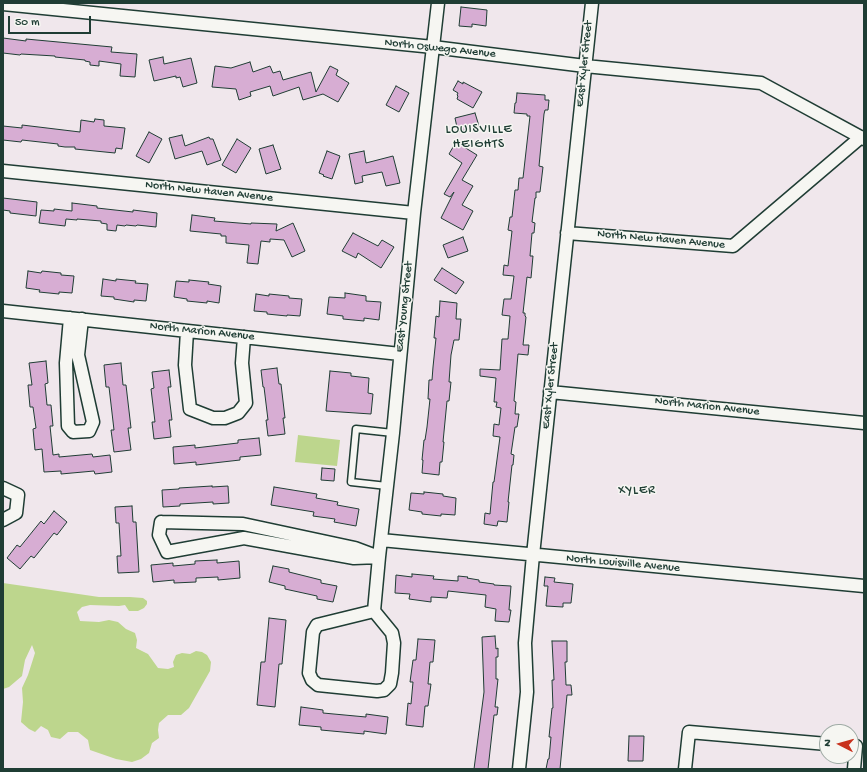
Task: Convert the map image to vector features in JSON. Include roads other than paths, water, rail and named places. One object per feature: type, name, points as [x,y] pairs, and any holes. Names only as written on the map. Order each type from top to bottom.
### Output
[{"type":"street","name":"East Young Street","points":[[374,611],[414,213],[438,3]]},
{"type":"street","name":"East Xyler Street","points":[[519,769],[527,692],[525,643],[533,555],[592,3]]},
{"type":"street","name":"North Oswego Avenue","points":[[3,4],[433,47],[585,66],[761,83],[862,138]]},
{"type":"street","name":"North New Haven Avenue","points":[[567,233],[732,246],[862,138]]},
{"type":"street","name":"North New Haven Avenue","points":[[3,171],[414,213]]},
{"type":"street","name":"North Marion Avenue","points":[[3,311],[400,354]]},
{"type":"street","points":[[76,319],[78,355],[93,422],[89,431],[73,432],[68,426],[66,363],[76,319]]},
{"type":"street","points":[[187,331],[185,365],[190,409],[213,418],[225,418],[238,413],[246,403],[242,363],[244,337]]},
{"type":"street","name":"North Marion Avenue","points":[[550,392],[864,423]]},
{"type":"street","points":[[3,488],[18,495],[16,513],[3,520]]},
{"type":"street","points":[[161,522],[243,524],[355,548],[379,557],[354,558],[244,538],[167,552],[159,535],[161,522]]},
{"type":"street","name":"North Louisville Avenue","points":[[381,540],[864,586]]},
{"type":"street","points":[[374,611],[392,634],[394,643],[390,684],[384,690],[377,691],[318,685],[312,680],[309,673],[313,632],[317,625],[374,611]]},
{"type":"street","points":[[685,769],[689,732],[819,743]]},
{"type":"lane","points":[[387,486],[351,482],[356,429],[393,432]]},
{"type":"district","name":"LOUISVILLE HEIGHTS","points":[[479,138]]},
{"type":"district","name":"XYLER","points":[[637,491]]}]
